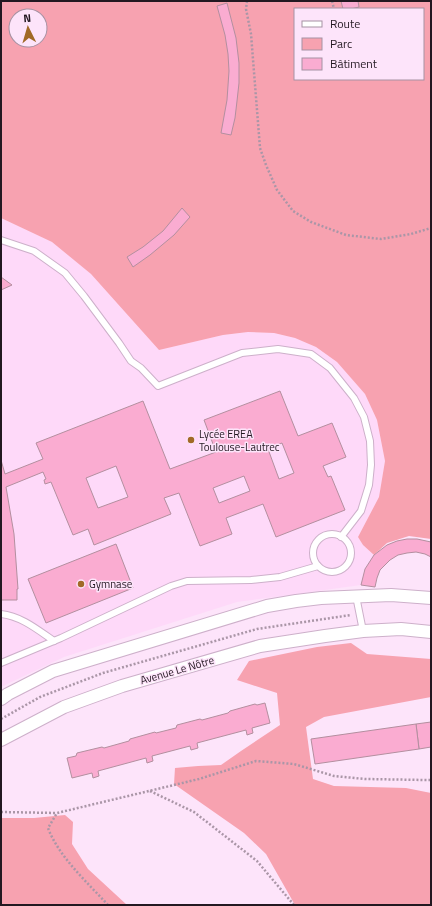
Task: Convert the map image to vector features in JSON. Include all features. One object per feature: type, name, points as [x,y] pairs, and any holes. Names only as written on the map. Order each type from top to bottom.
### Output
[{"type":"street","points":[[1,699],[8,694],[53,672],[267,606],[321,598],[356,596],[391,595],[431,598]]},
{"type":"street","name":"Avenue Le Nôtre","points":[[1,740],[64,707],[122,686],[260,646],[363,631],[401,629],[431,632]]},
{"type":"lane","points":[[1,240],[34,252],[65,273],[84,296],[131,361],[141,368],[158,386],[242,353],[278,349],[311,354],[330,368],[354,398],[364,417],[370,441],[371,465],[369,485],[361,510],[341,537]]},
{"type":"lane","points":[[330,534],[341,537],[347,541],[350,546],[351,553],[347,565],[336,572],[323,570],[315,561],[314,550],[316,544],[324,536],[330,534]]},
{"type":"lane","points":[[1,663],[54,641],[171,586],[187,581],[251,580],[280,577],[318,566]]},
{"type":"lane","points":[[356,596],[363,631]]},
{"type":"lane","points":[[1,614],[9,615],[29,624],[54,641]]},
{"type":"path","points":[[247,1],[246,10],[250,34],[260,148],[277,190],[294,212],[311,222],[346,235],[381,239],[411,234],[431,228]]},
{"type":"path","points":[[1,812],[57,813],[199,779],[256,761],[294,764],[334,776],[365,779],[431,780]]},
{"type":"path","points":[[150,791],[194,812],[256,861],[294,905]]},
{"type":"path","points":[[57,813],[48,828],[51,836],[64,856],[108,905]]},
{"type":"shaded area","name":"Lycée EREA Toulouse-Lautrec","points":[[1,218],[52,242],[91,274],[159,350],[223,335],[248,332],[274,333],[295,338],[316,347],[337,362],[365,394],[377,420],[385,461],[379,497],[358,537],[363,545],[374,555],[365,569],[361,585],[237,602],[64,657],[1,687]]},
{"type":"green space","points":[[1,1],[431,1],[431,539],[409,536],[387,543],[374,555],[363,545],[358,537],[379,497],[385,461],[377,420],[365,394],[337,362],[316,347],[295,338],[274,333],[248,332],[223,335],[159,350],[91,274],[52,242],[1,218]]},
{"type":"green space","points":[[351,643],[367,654],[431,659],[431,697],[324,717],[306,727],[313,779],[334,786],[406,788],[431,793],[431,905],[295,905],[266,854],[244,833],[174,784],[175,768],[221,765],[280,725],[277,693],[237,680],[249,661],[317,647]]},
{"type":"green space","points":[[65,815],[73,822],[72,844],[88,869],[127,905],[1,905],[1,818],[34,818]]},
{"type":"building","points":[[341,1],[358,1],[359,7],[343,8]]},
{"type":"building","points":[[227,3],[236,38],[239,63],[237,101],[231,135],[221,133],[227,100],[229,71],[225,35],[217,6]]},
{"type":"building","points":[[182,208],[190,217],[174,235],[133,267],[127,257],[143,247],[163,231]]},
{"type":"building","points":[[1,277],[12,285],[1,290]]},
{"type":"building","points":[[280,391],[298,436],[332,423],[346,457],[323,466],[328,477],[331,476],[345,510],[276,537],[263,504],[226,518],[232,534],[200,546],[179,493],[164,498],[171,514],[94,545],[88,529],[73,535],[51,482],[45,484],[44,480],[46,479],[43,472],[6,487],[14,534],[18,589],[17,600],[1,600],[1,460],[5,474],[43,459],[36,443],[143,401],[170,469],[216,452],[204,420]],"holes":[[[282,443],[294,473],[279,479],[268,449]],[[116,466],[128,497],[98,508],[86,478]],[[244,476],[250,491],[219,503],[213,488]]]},
{"type":"building","points":[[407,539],[417,539],[431,542],[431,557],[416,552],[398,555],[390,560],[380,570],[375,587],[361,585],[365,569],[374,555],[387,545]]},
{"type":"building","name":"Gymnase","points":[[116,544],[133,588],[46,623],[28,579]]},
{"type":"building","points":[[265,703],[270,723],[252,728],[253,733],[247,735],[246,730],[197,743],[198,748],[191,750],[190,746],[152,756],[153,761],[147,763],[146,758],[98,771],[99,776],[93,778],[92,773],[72,778],[67,758],[76,756],[77,753],[102,747],[104,748],[155,732],[176,728],[177,725],[228,713],[230,711],[255,704]]},
{"type":"building","points":[[431,722],[431,747],[419,749],[416,724]]},
{"type":"building","points":[[416,724],[419,749],[315,764],[311,739]]},
{"type":"place","name":"Lycée EREA Toulouse-Lautrec","points":[[191,440]]},
{"type":"place","name":"Gymnase","points":[[81,584]]}]
